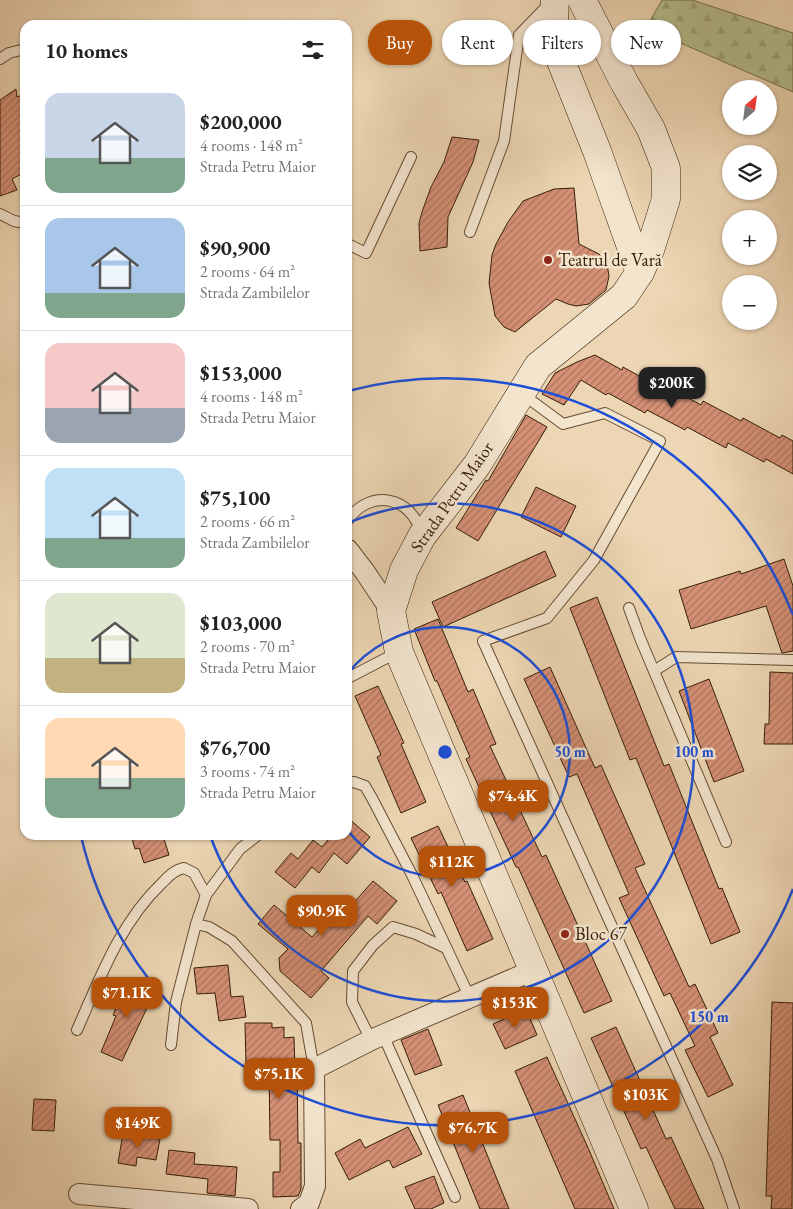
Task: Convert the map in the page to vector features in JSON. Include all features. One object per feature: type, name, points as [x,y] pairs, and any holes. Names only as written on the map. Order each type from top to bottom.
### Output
[{"type":"street","points":[[554,0],[553,41],[597,151],[640,272]]},
{"type":"street","name":"Strada Petru Maior","points":[[582,0],[650,128],[666,168],[666,199],[650,250],[640,272],[624,296],[538,366],[477,464],[422,536],[404,570],[391,611],[399,652],[634,1209]]},
{"type":"street","points":[[352,555],[391,611]]},
{"type":"street","points":[[301,1209],[310,1203],[315,1186],[314,1069],[377,1037],[534,970]]},
{"type":"street","points":[[79,1194],[248,1209]]},
{"type":"lane","points":[[470,232],[504,142],[520,35],[554,0]]},
{"type":"lane","points":[[0,59],[9,53],[20,50]]},
{"type":"lane","points":[[352,246],[366,252],[412,157]]},
{"type":"lane","points":[[0,214],[14,222],[20,223]]},
{"type":"lane","points":[[521,393],[563,424],[605,413],[660,441],[594,560],[547,618],[484,641],[712,1150],[734,1209]]},
{"type":"lane","points":[[352,515],[366,503],[378,500],[391,501],[403,506],[412,514],[419,524],[422,536]]},
{"type":"lane","points":[[629,608],[726,842]]},
{"type":"lane","points":[[352,676],[399,652]]},
{"type":"lane","points":[[654,671],[676,657],[793,660]]},
{"type":"lane","points":[[352,782],[365,786],[373,800],[412,875],[470,998]]},
{"type":"lane","points":[[171,1045],[176,1002],[196,924],[206,895],[240,849],[252,840]]},
{"type":"lane","points":[[77,1030],[111,951],[132,918],[152,892],[176,870],[184,868],[194,873],[206,895]]},
{"type":"lane","points":[[196,924],[209,927],[232,941],[306,1023],[314,1069]]},
{"type":"lane","points":[[446,948],[416,934],[393,927],[373,945],[353,971],[352,1002],[377,1037],[455,1198]]},
{"type":"green space","points":[[662,0],[692,0],[793,33],[793,92],[778,85],[778,80],[765,80],[681,43],[681,20],[651,20]]},
{"type":"building","points":[[16,89],[17,97],[20,96],[20,175],[12,179],[17,190],[0,196],[0,100]]},
{"type":"building","points":[[452,137],[479,140],[473,162],[448,217],[447,247],[420,251],[419,223],[422,212],[431,187],[444,162]]},
{"type":"building","name":"Teatrul de Vară","points":[[574,188],[579,244],[599,254],[607,264],[609,276],[606,290],[589,304],[576,306],[556,299],[515,332],[504,327],[495,316],[489,283],[492,255],[496,244],[508,222],[523,201],[554,189]]},
{"type":"building","points":[[595,355],[622,370],[623,367],[661,388],[663,384],[701,405],[703,401],[741,421],[743,418],[780,438],[782,435],[793,441],[793,474],[766,459],[764,462],[728,443],[726,448],[687,427],[685,430],[647,410],[645,413],[608,393],[606,395],[581,380],[564,405],[542,394],[555,373]]},
{"type":"building","points":[[526,415],[547,427],[478,541],[456,528],[486,480],[488,481]]},
{"type":"building","points":[[536,487],[576,506],[561,537],[521,517]]},
{"type":"building","points":[[545,551],[556,576],[443,627],[432,602]]},
{"type":"building","points":[[784,559],[793,586],[793,651],[782,653],[766,606],[691,629],[679,590],[740,571],[741,574]]},
{"type":"building","points":[[597,597],[664,766],[669,764],[719,889],[722,888],[740,932],[711,944],[636,758],[630,760],[570,608]]},
{"type":"building","points":[[438,619],[468,692],[473,689],[496,744],[490,746],[542,857],[546,855],[612,1001],[584,1013],[518,867],[516,867],[466,759],[470,757],[437,681],[435,681],[414,629]]},
{"type":"building","points":[[550,667],[595,768],[601,765],[645,864],[635,868],[689,987],[695,984],[718,1033],[710,1037],[733,1085],[708,1097],[685,1050],[695,1046],[670,993],[664,996],[619,898],[629,894],[577,774],[569,777],[524,679]]},
{"type":"building","points":[[770,672],[793,673],[793,744],[764,744],[765,724],[769,724]]},
{"type":"building","points":[[709,679],[744,771],[714,782],[679,691]]},
{"type":"building","points":[[378,686],[404,743],[401,744],[426,802],[401,813],[377,757],[381,755],[355,696]]},
{"type":"building","points":[[352,821],[370,837],[347,864],[334,853],[319,873],[312,867],[295,888],[275,872],[291,853],[298,859],[313,840],[322,847],[328,840],[352,840]]},
{"type":"building","points":[[438,826],[465,882],[467,881],[493,939],[467,951],[441,892],[438,894],[411,838]]},
{"type":"building","points":[[132,840],[164,840],[169,855],[144,863],[139,848],[135,849]]},
{"type":"building","points":[[373,881],[397,901],[377,924],[368,916],[321,971],[329,978],[311,998],[280,971],[279,958],[288,949],[258,924],[274,905],[312,937],[343,901],[350,907]]},
{"type":"building","points":[[228,965],[231,997],[243,996],[246,1017],[219,1021],[215,993],[197,994],[194,968]]},
{"type":"building","points":[[128,980],[155,991],[122,1061],[101,1052],[116,1016],[113,1015]]},
{"type":"building","points":[[772,1002],[793,1003],[792,1209],[771,1209],[772,1196],[766,1196]]},
{"type":"building","points":[[526,1009],[537,1035],[505,1049],[493,1024]]},
{"type":"building","points":[[245,1023],[272,1023],[272,1028],[284,1027],[284,1038],[294,1037],[295,1069],[297,1069],[298,1143],[301,1143],[301,1189],[298,1196],[273,1197],[273,1172],[280,1172],[280,1140],[270,1140],[269,1069],[261,1069],[261,1063],[246,1064]]},
{"type":"building","points":[[616,1027],[666,1139],[671,1137],[704,1209],[675,1209],[646,1147],[641,1149],[591,1038]]},
{"type":"building","points":[[428,1029],[442,1065],[415,1075],[401,1040]]},
{"type":"building","points":[[547,1057],[614,1209],[575,1209],[515,1071]]},
{"type":"building","points":[[463,1095],[509,1209],[480,1209],[438,1105]]},
{"type":"building","points":[[34,1099],[56,1100],[54,1131],[32,1130]]},
{"type":"building","points":[[408,1127],[422,1154],[393,1168],[389,1160],[349,1180],[335,1153],[360,1139],[365,1148]]},
{"type":"building","points":[[123,1133],[160,1139],[156,1160],[137,1157],[136,1166],[118,1163]]},
{"type":"building","points":[[169,1150],[195,1153],[194,1164],[237,1167],[235,1196],[207,1193],[208,1179],[166,1174]]},
{"type":"building","points":[[434,1176],[444,1203],[431,1209],[415,1209],[405,1187]]},
{"type":"place","name":"Teatrul de Vară","points":[[548,260]]},
{"type":"place","name":"Bloc 67","points":[[565,934]]}]
